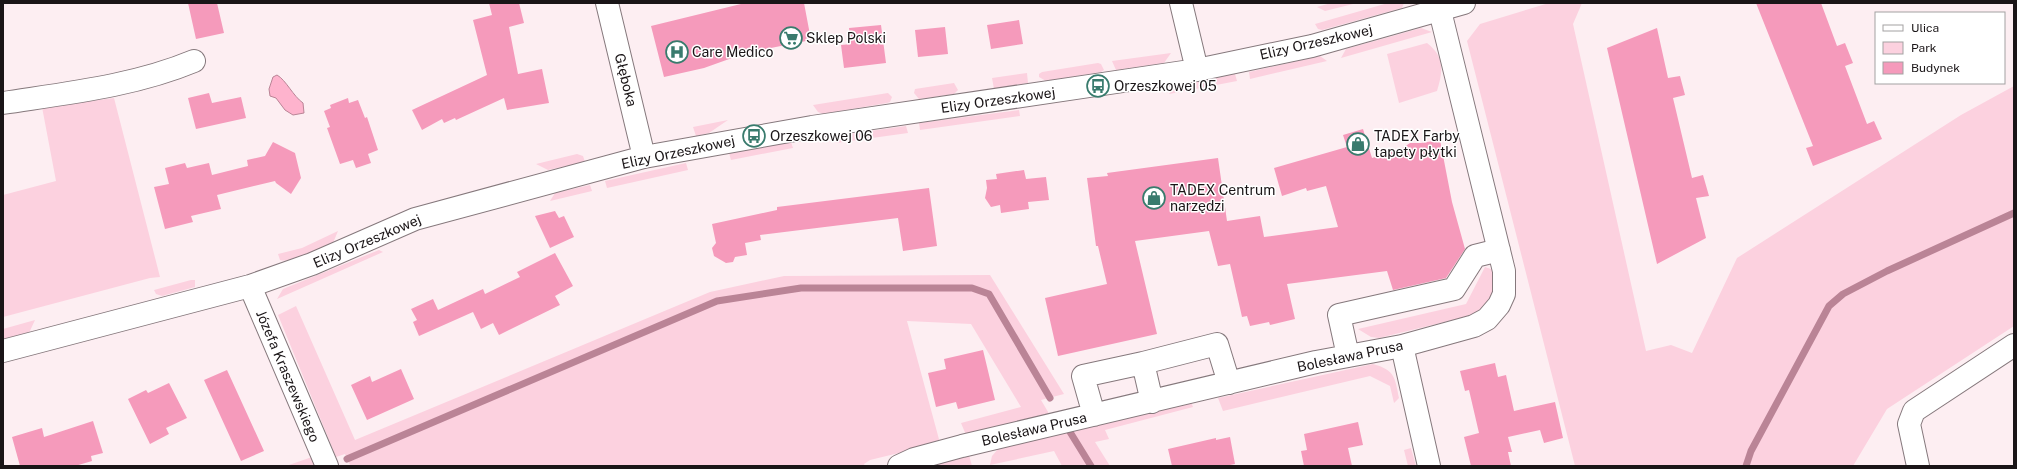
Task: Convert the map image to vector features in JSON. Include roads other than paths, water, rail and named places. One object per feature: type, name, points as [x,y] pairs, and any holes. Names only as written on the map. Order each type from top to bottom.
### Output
[{"type":"street","name":"Głęboka","points":[[607,3],[644,157]]},
{"type":"street","points":[[1181,3],[1197,70]]},
{"type":"street","name":"Elizy Orzeszkowej","points":[[3,351],[250,286],[312,264],[415,219],[644,157],[812,127],[1197,70],[1312,46],[1464,3]]},
{"type":"street","name":"Bolesława Prusa","points":[[900,466],[914,458],[962,446],[1229,383],[1348,356],[1402,346],[1474,326],[1487,319],[1494,312],[1504,294],[1504,271],[1440,10]]},
{"type":"street","points":[[3,104],[118,84],[168,72],[194,61]]},
{"type":"street","points":[[1348,356],[1339,316],[1454,289],[1475,256],[1499,250]]},
{"type":"street","name":"Józefa Kraszewskiego","points":[[250,286],[327,466]]},
{"type":"street","points":[[1094,415],[1083,376],[1218,344],[1229,383]]},
{"type":"street","points":[[1918,466],[1909,424],[1914,411],[2014,345]]},
{"type":"street","points":[[1402,346],[1429,466]]},
{"type":"street","points":[[1143,363],[1152,402]]},
{"type":"waterway","points":[[1746,466],[1751,451],[1829,306],[1843,294],[1887,271],[2014,213]]},
{"type":"waterway","points":[[347,459],[717,301],[801,288],[972,288],[989,294],[1050,398]]},
{"type":"waterway","points":[[1070,432],[1091,466]]},
{"type":"place","name":"Sklep Polski","points":[[791,38]]},
{"type":"place","name":"Care Medico","points":[[677,52]]},
{"type":"place","name":"Orzeszkowej 05","points":[[1098,86]]},
{"type":"place","name":"Orzeszkowej 06","points":[[754,136]]},
{"type":"place","name":"TADEX Farby tapety płytki","points":[[1358,144]]},
{"type":"place","name":"TADEX Centrum narzędzi","points":[[1154,198]]}]
